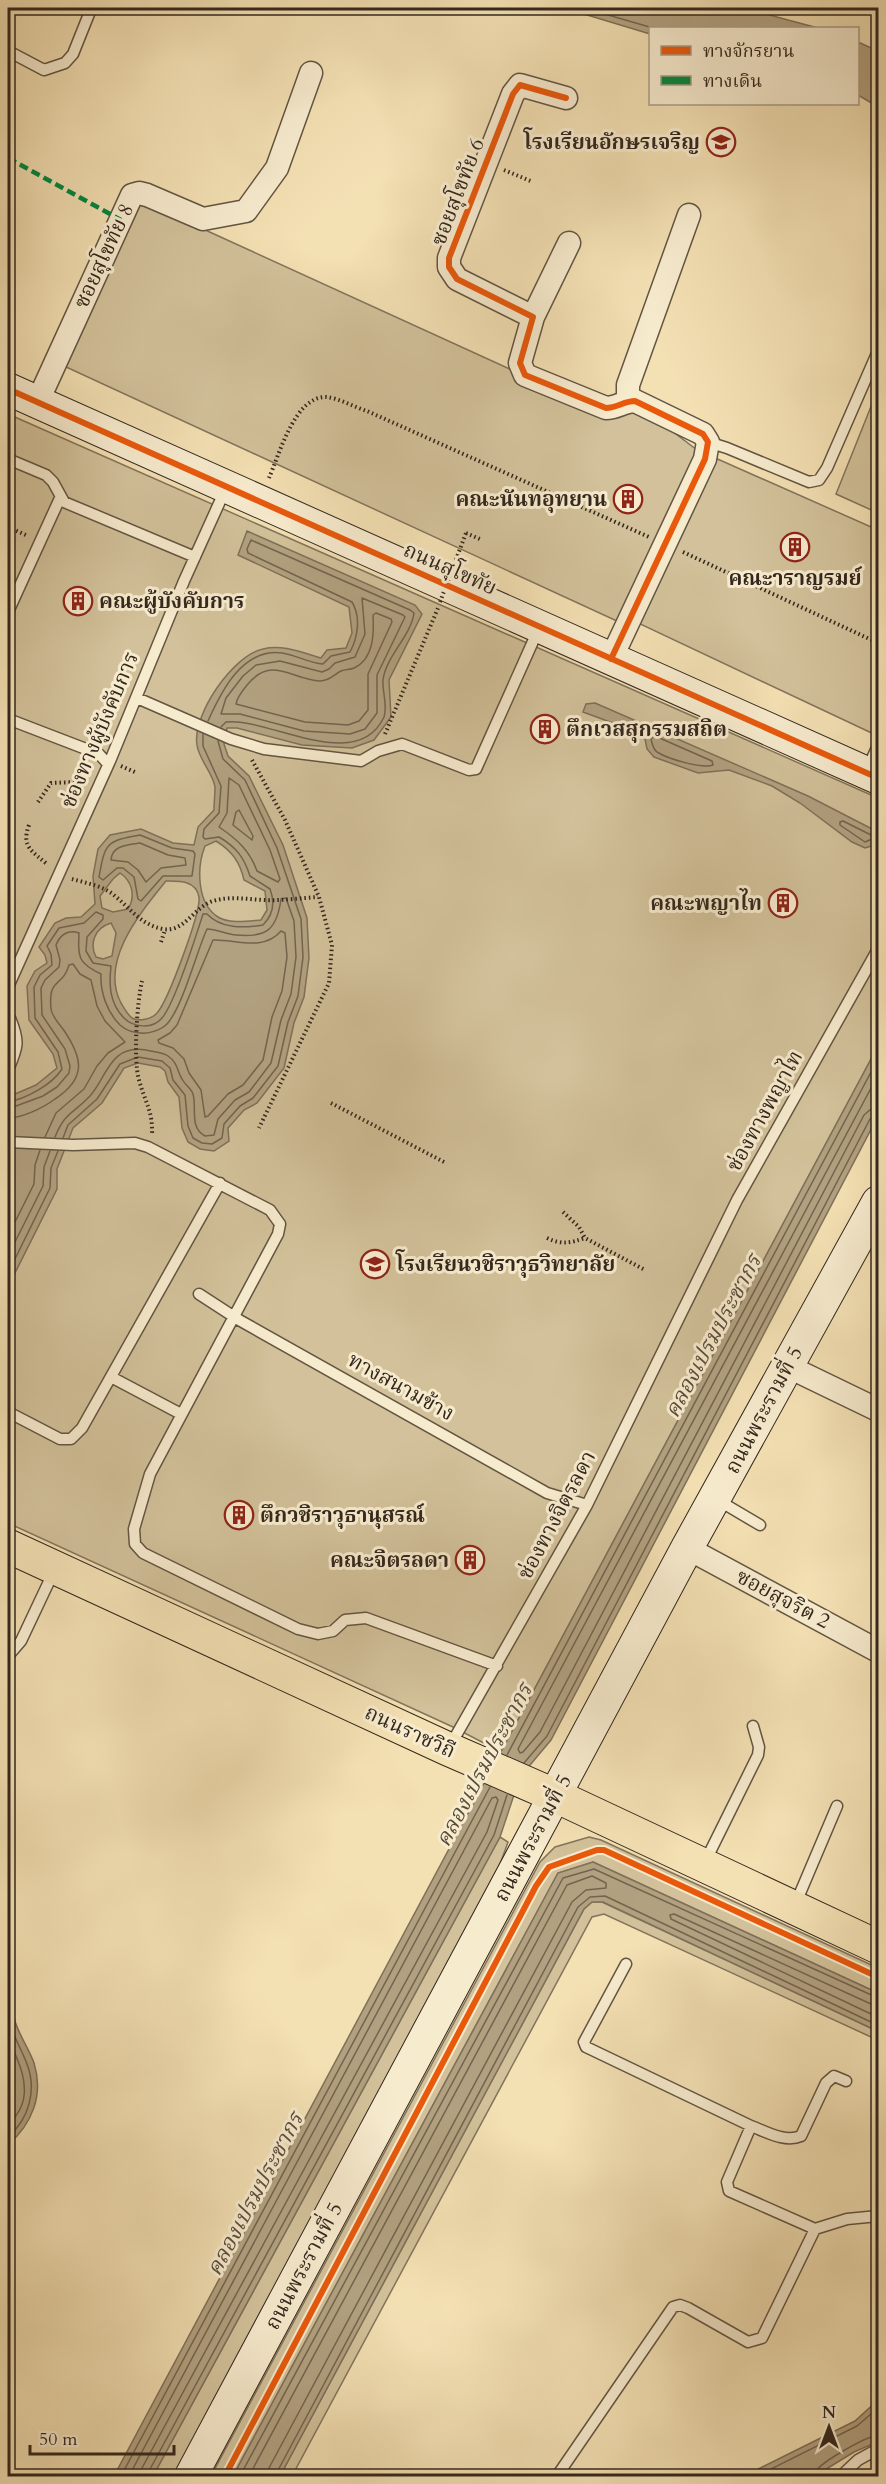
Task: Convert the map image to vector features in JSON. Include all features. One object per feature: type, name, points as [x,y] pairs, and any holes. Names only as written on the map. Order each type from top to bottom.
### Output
[{"type":"main road","name":"ถนนสุโขทัย","points":[[8,389],[611,659],[874,765]]},
{"type":"main road","name":"ถนนพระรามที่ 5","points":[[191,2476],[687,1548],[879,1202]]},
{"type":"main road","name":"ถนนราชวิถี","points":[[8,1546],[485,1766],[556,1796],[879,1947]]},
{"type":"street","name":"ซอยสุโขทัย 8","points":[[37,403],[132,195],[139,193],[147,195],[203,219],[246,211],[276,168],[311,73]]},
{"type":"street","name":"ซอยสุโขทัย 6","points":[[533,317],[457,279],[449,267],[449,258],[513,94],[520,85],[566,98]]},
{"type":"street","points":[[628,401],[628,385],[689,215]]},
{"type":"street","points":[[569,243],[533,317],[520,363],[525,375],[606,408],[617,408],[628,401],[635,401],[703,434],[708,442],[705,459],[611,659]]},
{"type":"street","points":[[788,1366],[879,1410]]},
{"type":"street","name":"ซอยสุจริต 2","points":[[687,1548],[879,1651]]},
{"type":"lane","points":[[8,51],[44,70],[65,63],[72,54],[92,9],[90,8]]},
{"type":"lane","points":[[708,442],[809,482],[819,480],[827,468],[879,351]]},
{"type":"lane","points":[[8,459],[46,475],[53,482],[63,502],[195,557]]},
{"type":"lane","name":"ช่องทางผู้บังคับการ","points":[[8,987],[137,698],[226,488]]},
{"type":"lane","points":[[8,612],[60,498]]},
{"type":"lane","points":[[137,698],[243,743],[264,749],[361,761],[378,751],[402,744],[469,770],[477,769],[540,627]]},
{"type":"lane","points":[[8,718],[99,754],[108,764]]},
{"type":"lane","name":"ช่องทางพญาไท","points":[[691,1294],[737,1200],[879,949]]},
{"type":"lane","points":[[8,1017],[18,1037],[15,1054],[8,1070]]},
{"type":"lane","points":[[8,1143],[72,1145],[135,1143],[148,1147],[270,1209],[280,1224],[278,1234],[232,1316],[150,1474],[134,1529],[135,1544],[143,1553],[298,1629],[318,1634],[333,1631],[345,1620],[366,1618],[497,1666]]},
{"type":"lane","points":[[8,1412],[60,1439],[71,1439],[82,1428],[220,1184]]},
{"type":"lane","name":"ทางสนามข้าง","points":[[199,1294],[232,1316],[547,1493],[587,1505]]},
{"type":"lane","name":"ช่องทางจิตรลดา","points":[[448,1749],[587,1505],[691,1294]]},
{"type":"lane","points":[[111,1377],[181,1414]]},
{"type":"lane","points":[[716,1499],[760,1526]]},
{"type":"lane","points":[[8,1656],[21,1641],[55,1568]]},
{"type":"lane","points":[[703,1865],[758,1755],[759,1747],[753,1726]]},
{"type":"lane","points":[[794,1907],[837,1806]]},
{"type":"lane","points":[[626,1964],[584,2042],[586,2047],[751,2126],[785,2139],[801,2136],[826,2083],[834,2076],[846,2081]]},
{"type":"lane","points":[[751,2126],[727,2182],[729,2191],[815,2229],[847,2219],[879,2216]]},
{"type":"lane","points":[[557,2476],[673,2307],[680,2305],[688,2308],[748,2342],[762,2338],[815,2229]]},
{"type":"lane","points":[[841,2476],[858,2460],[879,2449]]},
{"type":"path","points":[[486,163],[533,183]]},
{"type":"path","points":[[258,502],[295,418],[316,398],[328,397],[367,411],[665,544],[879,643]]},
{"type":"path","points":[[8,527],[40,542]]},
{"type":"path","points":[[378,751],[466,533],[482,540]]},
{"type":"path","points":[[243,743],[285,820],[318,897],[332,945],[329,983],[259,1128]]},
{"type":"path","points":[[38,802],[51,783],[77,782],[96,790]]},
{"type":"path","points":[[29,825],[24,838],[27,845],[58,874],[107,891],[142,921],[165,930],[182,925],[191,914],[212,901],[239,898],[265,900],[318,897]]},
{"type":"path","points":[[160,942],[165,930]]},
{"type":"path","points":[[142,981],[138,997],[137,1068],[138,1080],[152,1118],[148,1147]]},
{"type":"path","points":[[331,1103],[446,1163]]},
{"type":"path","points":[[563,1212],[579,1227],[585,1238],[645,1270]]},
{"type":"path","points":[[547,1238],[557,1243],[567,1244],[585,1238]]},
{"type":"shaded area","points":[[146,203],[512,370],[660,422],[697,450],[619,622],[66,367],[65,362],[138,204]]},
{"type":"shaded area","points":[[878,389],[878,513],[836,494]]},
{"type":"shaded area","name":"โรงเรียนวชิราวุธวิทยาลัย","points":[[8,414],[878,798],[878,1046],[501,1752],[453,1727],[8,1523]]},
{"type":"shaded area","points":[[713,457],[878,530],[878,736],[638,623]]},
{"type":"shaded area","points":[[500,1837],[508,1842],[499,1867],[176,2476],[153,2476]]},
{"type":"shaded area","points":[[589,1837],[601,1840],[878,1968],[878,1993],[593,1862],[558,1873],[233,2476],[211,2476],[540,1862],[555,1847]]},
{"type":"shaded area","points":[[592,1902],[602,1902],[875,2030],[871,2037],[604,1914],[592,1917],[292,2476],[280,2476],[584,1909]]},
{"type":"water","points":[[564,8],[743,8],[814,27],[649,27],[649,34]]},
{"type":"water","points":[[859,42],[878,51],[878,107],[859,96]]},
{"type":"water","points":[[247,531],[415,605],[422,614],[389,680],[391,717],[374,740],[352,748],[302,745],[237,728],[227,728],[224,744],[228,756],[249,776],[283,845],[307,918],[309,958],[304,997],[294,1023],[284,1068],[257,1103],[244,1110],[228,1128],[229,1141],[214,1151],[200,1149],[188,1142],[182,1128],[179,1097],[168,1082],[165,1071],[160,1067],[138,1063],[124,1068],[102,1103],[73,1128],[57,1169],[57,1189],[8,1287],[8,1097],[36,1085],[57,1068],[53,1054],[29,1020],[27,986],[35,971],[47,963],[39,947],[55,923],[66,918],[81,917],[95,904],[93,876],[98,849],[110,835],[141,829],[173,843],[194,845],[198,827],[214,810],[215,790],[212,777],[198,751],[197,733],[208,703],[217,688],[239,662],[251,654],[270,648],[293,650],[321,658],[327,650],[346,648],[352,633],[349,607],[238,555]],"holes":[[[216,841],[222,845],[231,853],[244,880],[265,891],[267,910],[261,920],[228,921],[211,911],[202,894],[200,884],[202,854],[205,846]],[[120,873],[130,884],[132,899],[128,909],[113,912],[102,908],[100,896]],[[166,881],[191,884],[199,897],[198,906],[183,956],[162,1005],[152,1017],[138,1020],[132,1018],[121,1003],[116,987],[115,971],[126,938]],[[111,923],[116,933],[112,956],[103,959],[96,957],[93,941],[97,932]]]},
{"type":"water","points":[[595,703],[808,796],[878,832],[878,844],[865,848],[852,842],[800,803],[772,786],[729,770],[698,773],[654,757],[647,749],[645,739],[629,729],[583,712],[586,704]]},
{"type":"water","points":[[878,1046],[878,1116],[551,1740],[520,1777],[500,1837],[153,2476],[114,2476]]},
{"type":"water","points":[[593,1862],[878,1993],[878,2022],[875,2030],[603,1902],[592,1902],[584,1909],[280,2476],[233,2476],[558,1873]]},
{"type":"water","points":[[8,1957],[11,2005],[19,2032],[34,2063],[38,2086],[34,2108],[24,2128],[8,2145]]},
{"type":"water","points":[[878,2400],[878,2438],[875,2443],[854,2452],[815,2476],[744,2476],[855,2421]]},
{"type":"marked path","points":[[8,158],[121,220]]},
{"type":"cycle path","points":[[566,98],[520,85],[513,94],[449,258],[449,267],[457,279],[533,317],[520,363],[525,375],[606,408],[635,401],[703,434],[708,442],[705,459],[611,659]]},
{"type":"cycle path","points":[[8,389],[878,778]]},
{"type":"cycle path","points":[[225,2476],[536,1886],[549,1867],[597,1850],[604,1850],[878,1977]]},
{"type":"place","name":"โรงเรียนอักษรเจริญ","points":[[721,142]]},
{"type":"place","name":"คณะนันทอุทยาน","points":[[628,499]]},
{"type":"place","name":"คณะาราญรมย์","points":[[795,547]]},
{"type":"place","name":"คณะผู้บังคับการ","points":[[78,601]]},
{"type":"place","name":"ตึกเวสสุกรรมสถิต","points":[[545,729]]},
{"type":"place","name":"คณะพญาไท","points":[[783,903]]},
{"type":"place","name":"โรงเรียนวชิราวุธวิทยาลัย","points":[[375,1264]]},
{"type":"place","name":"ตึกวชิราวุธานุสรณ์","points":[[239,1515]]},
{"type":"place","name":"คณะจิตรลดา","points":[[470,1560]]},
{"type":"water label","name":"คลองเปรมประชากร","points":[[713,1336]]},
{"type":"water label","name":"คลองเปรมประชากร","points":[[484,1765]]},
{"type":"water label","name":"คลองเปรมประชากร","points":[[255,2194]]}]
